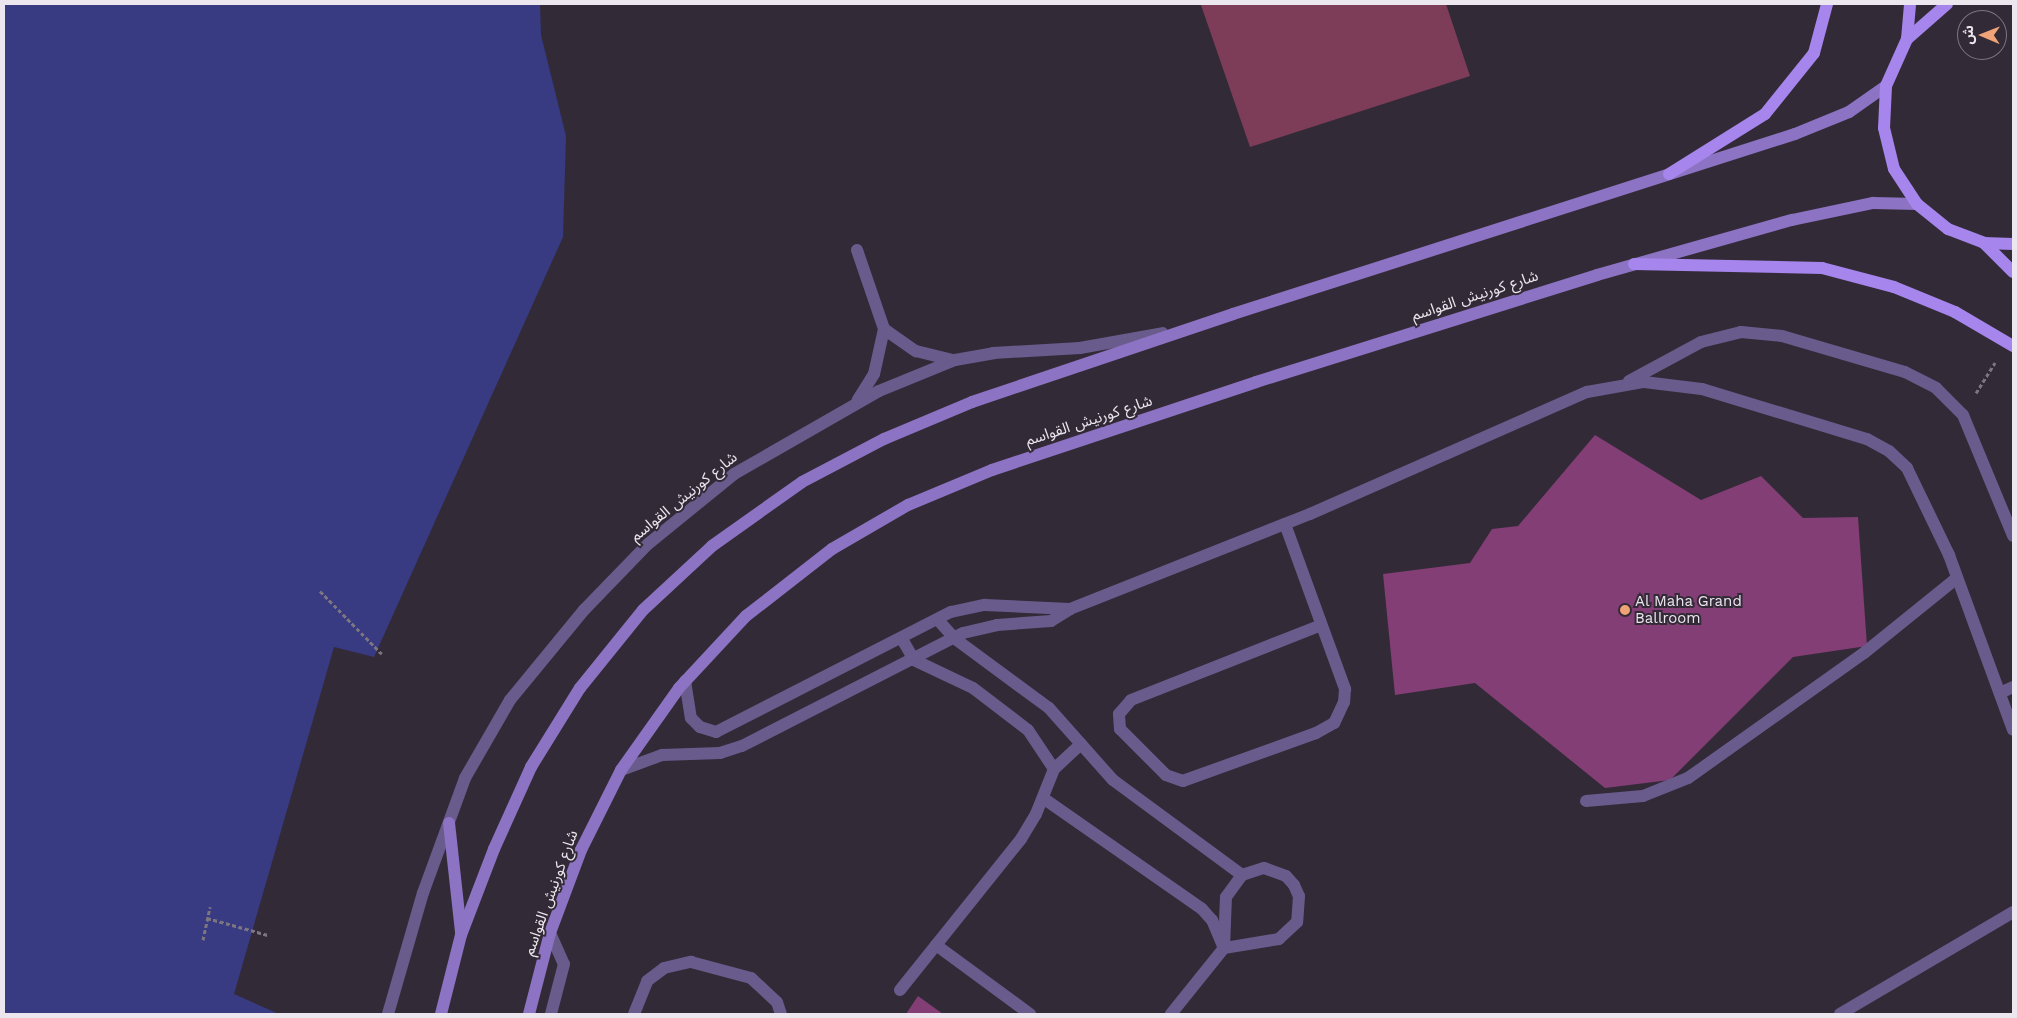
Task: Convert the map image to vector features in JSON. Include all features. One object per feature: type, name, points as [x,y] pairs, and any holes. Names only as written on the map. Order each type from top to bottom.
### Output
[{"type":"main road","points":[[1669,174],[1765,114],[1814,53],[1827,4]]},
{"type":"main road","points":[[1910,4],[1907,39],[1886,86],[1884,128],[1894,168],[1917,204],[1948,229],[1984,243],[2013,244]]},
{"type":"main road","points":[[1907,39],[1948,4]]},
{"type":"main road","name":"شارع كورنيش القواسم","points":[[440,1014],[461,935],[531,767],[580,688],[643,610],[712,546],[802,482],[884,439],[972,402],[1195,327],[1669,174],[1849,112],[1886,86]]},
{"type":"main road","name":"شارع كورنيش القواسم","points":[[528,1014],[550,934],[581,850],[621,770],[685,681],[746,616],[832,549],[908,505],[992,470],[1634,264],[1832,209],[1873,202],[1917,204]]},
{"type":"main road","points":[[1984,243],[2013,272]]},
{"type":"main road","points":[[1634,264],[1822,268],[1894,287],[1955,312],[2010,344]]},
{"type":"main road","points":[[449,823],[461,935]]},
{"type":"lane","points":[[855,403],[874,374],[884,329],[857,250]]},
{"type":"lane","name":"شارع كورنيش القواسم","points":[[388,1014],[423,893],[465,778],[510,700],[584,610],[642,550],[734,474],[855,403],[954,360],[993,352],[1080,348],[1195,327]]},
{"type":"lane","points":[[884,329],[916,351],[954,360]]},
{"type":"lane","points":[[1624,384],[1701,342],[1740,332],[1762,332],[1921,379],[1943,394],[1963,415],[2013,536]]},
{"type":"lane","points":[[621,770],[662,755],[710,754],[736,748],[914,660],[954,638],[988,626],[1041,624],[1070,609],[1285,524],[1587,392],[1624,384],[1674,384],[1702,389],[1867,439],[1889,451],[1907,468],[1920,490],[1957,578],[2013,730]]},
{"type":"lane","points":[[1285,524],[1345,689],[1340,714],[1326,729],[1183,781],[1166,775],[1120,729],[1119,714],[1131,700],[1321,625]]},
{"type":"lane","points":[[1586,801],[1642,796],[1688,778],[1864,652],[1957,578]]},
{"type":"lane","points":[[685,681],[691,718],[700,727],[716,732],[902,640],[951,612],[985,605],[1070,609]]},
{"type":"lane","points":[[938,620],[954,638],[1049,708],[1113,780],[1242,875]]},
{"type":"lane","points":[[902,640],[914,660],[965,683],[1008,713],[1038,740],[1054,770]]},
{"type":"lane","points":[[2000,693],[2013,687]]},
{"type":"lane","points":[[900,990],[1021,839],[1043,798],[1054,770],[1082,744]]},
{"type":"lane","points":[[1043,798],[1202,909],[1212,920],[1224,948]]},
{"type":"lane","points":[[1170,1014],[1224,948],[1226,897],[1242,875],[1264,868],[1286,876],[1299,896],[1297,922],[1279,939],[1224,948]]},
{"type":"lane","points":[[1840,1014],[2013,912]]},
{"type":"lane","points":[[550,934],[564,964],[551,1014]]},
{"type":"lane","points":[[936,946],[1030,1014]]},
{"type":"lane","points":[[634,1014],[647,981],[664,968],[691,962],[751,978],[777,1002],[782,1014]]},
{"type":"path","points":[[1963,415],[2010,344]]},
{"type":"path","points":[[320,591],[382,654]]},
{"type":"path","points":[[203,940],[210,907]]},
{"type":"path","points":[[207,918],[268,935]]},
{"type":"shaded area","points":[[4,4],[540,4],[541,35],[566,136],[563,237],[374,657],[334,647],[234,994],[279,1014],[4,1014]]},
{"type":"shaded area","points":[[1446,4],[1470,76],[1250,147],[1201,5]]},
{"type":"building","name":"Al Maha Grand Ballroom","points":[[1595,435],[1701,500],[1761,476],[1803,518],[1858,517],[1867,646],[1793,657],[1670,780],[1605,788],[1475,683],[1395,695],[1383,574],[1470,563],[1492,529],[1518,526]]},
{"type":"building","points":[[918,996],[943,1014],[906,1014]]},
{"type":"place","name":"Al Maha Grand Ballroom","points":[[1625,610]]}]
